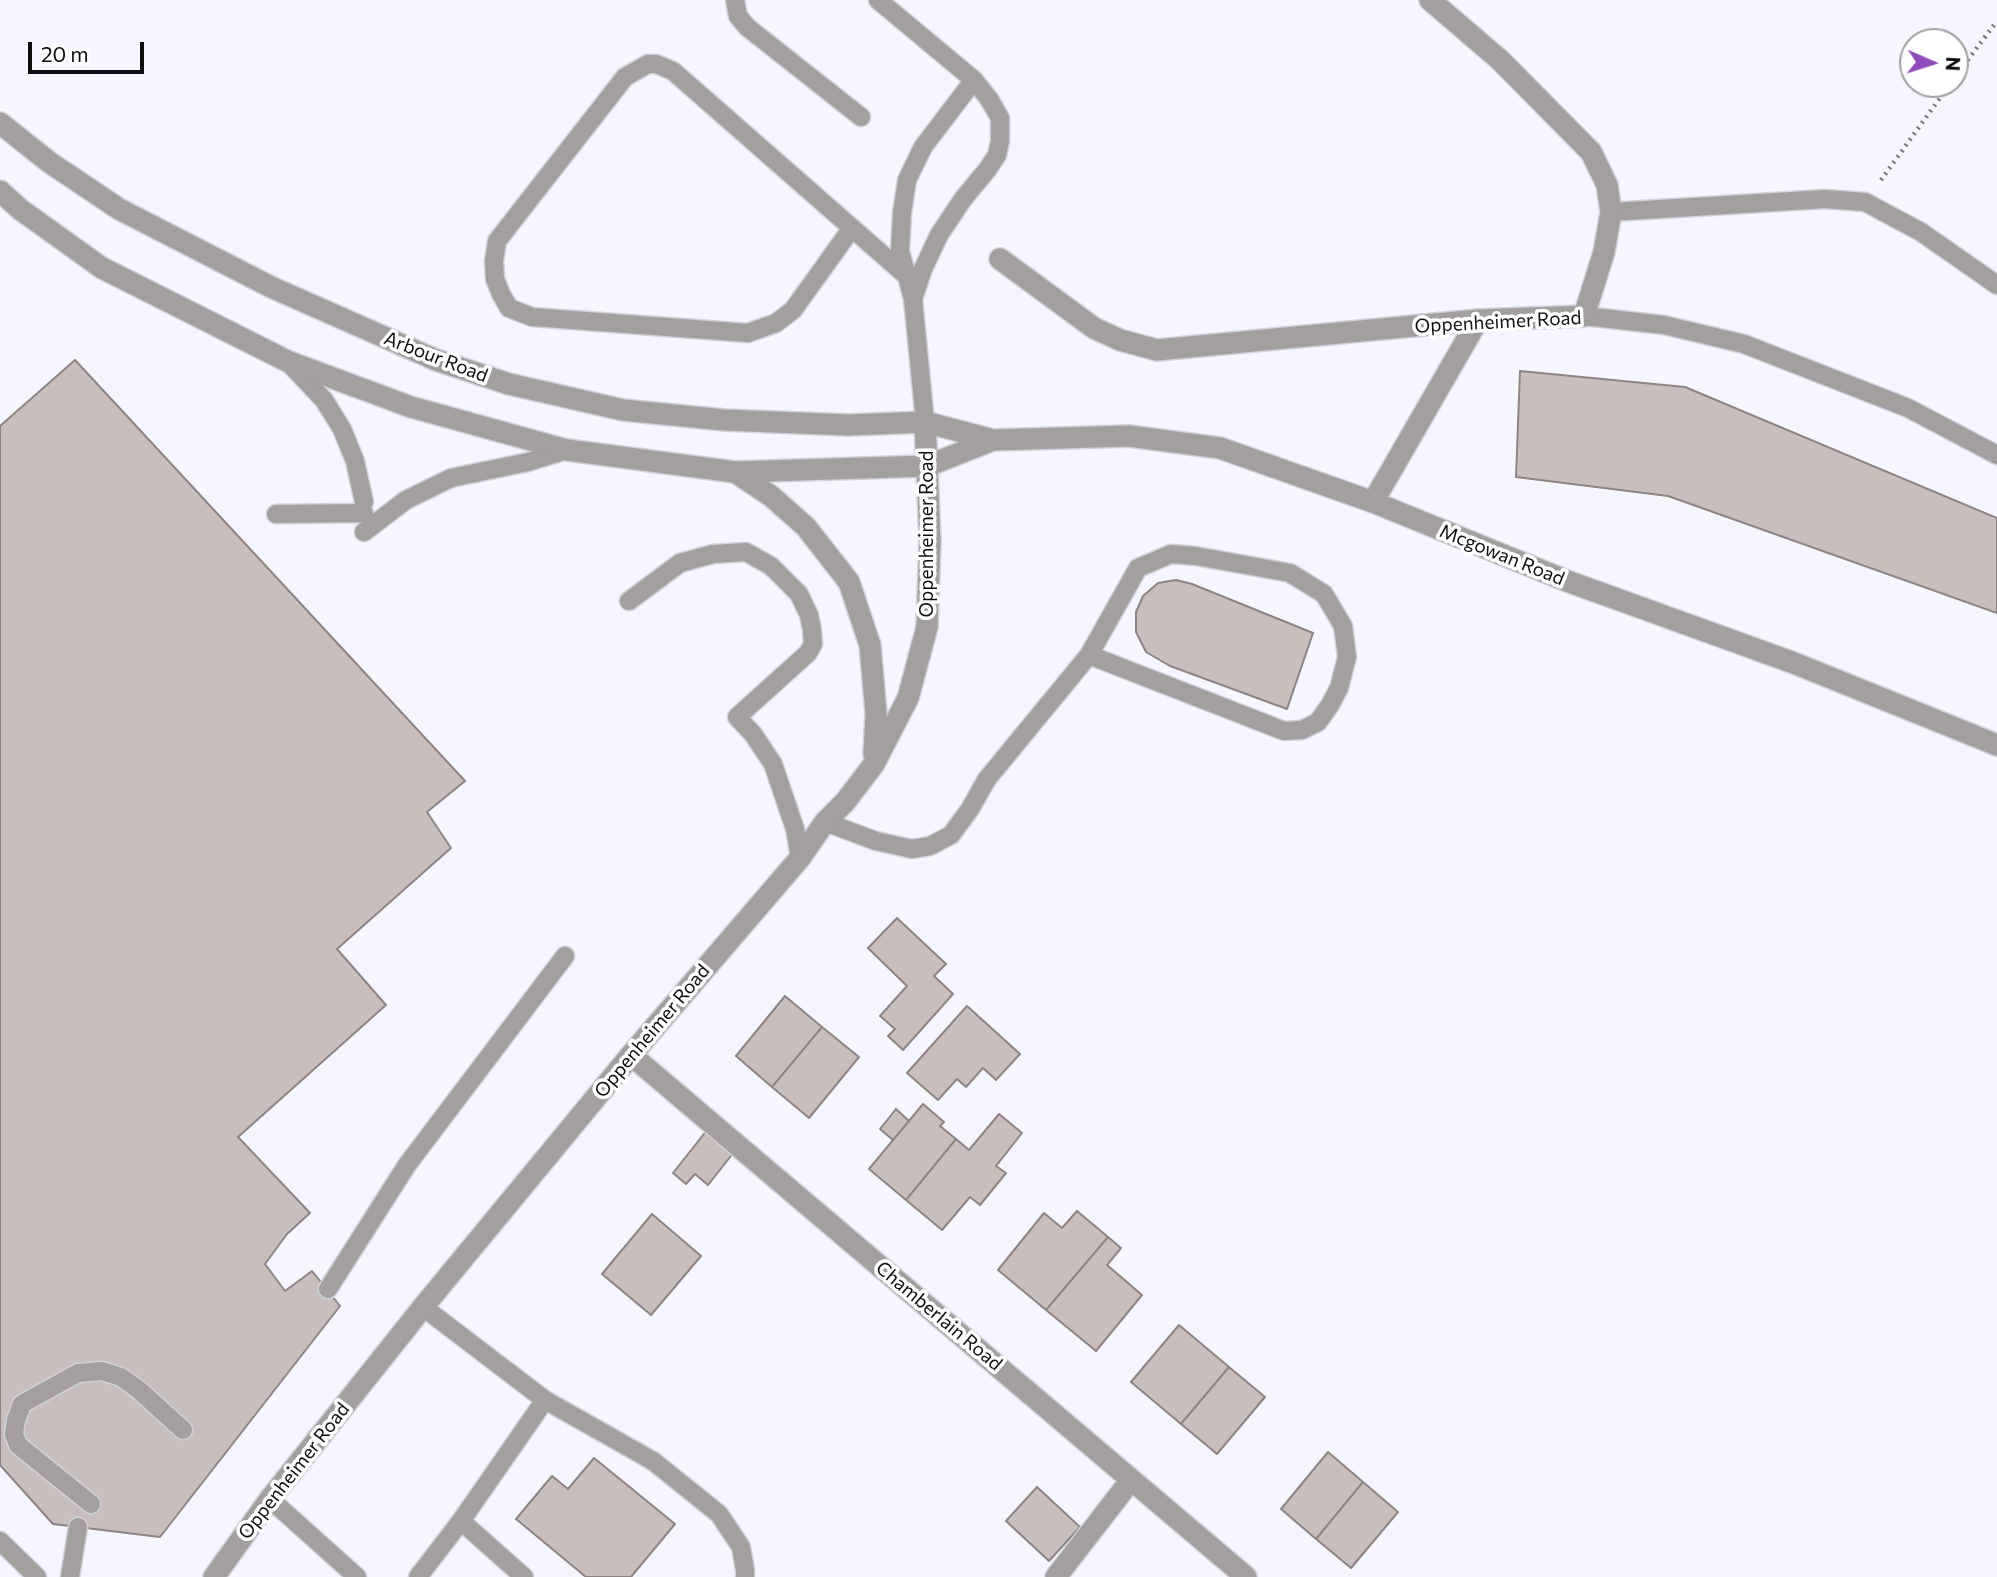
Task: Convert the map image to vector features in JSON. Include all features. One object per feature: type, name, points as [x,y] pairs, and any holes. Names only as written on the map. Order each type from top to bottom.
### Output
[{"type":"street","points":[[1430,0],[1500,60],[1591,152],[1607,185],[1611,212],[1604,252],[1584,316]]},
{"type":"street","name":"Arbour Road","points":[[0,123],[49,162],[119,209],[259,281],[436,360],[509,384],[623,410],[724,420],[849,425],[925,422]]},
{"type":"street","points":[[0,191],[21,210],[102,268],[287,361],[411,407],[567,450],[735,472],[927,466]]},
{"type":"street","name":"Oppenheimer Road","points":[[1000,259],[1094,328],[1120,340],[1157,350],[1478,320],[1584,316]]},
{"type":"street","points":[[1373,502],[1478,320]]},
{"type":"street","name":"Mcgowan Road","points":[[925,422],[993,440],[1129,436],[1220,448],[1373,502],[1566,581],[1794,663],[1997,746]]},
{"type":"street","name":"Oppenheimer Road","points":[[214,1577],[270,1499],[423,1307],[631,1055],[800,858],[825,822],[845,802],[874,764],[908,698],[927,627],[930,540],[925,422]]},
{"type":"street","name":"Mcgowan Road","points":[[927,466],[993,440]]},
{"type":"street","points":[[735,472],[771,496],[806,527],[849,582],[870,645],[876,713],[874,764]]},
{"type":"street","name":"Chamberlain Road","points":[[631,1055],[1246,1577]]},
{"type":"street","points":[[1056,1577],[1131,1480]]},
{"type":"lane","points":[[735,0],[738,16],[747,27],[861,117]]},
{"type":"lane","points":[[878,0],[974,80],[1000,118],[997,155],[939,235],[923,269],[914,299]]},
{"type":"lane","points":[[852,228],[793,310],[776,323],[748,333],[531,317],[509,308],[495,279],[497,241],[625,77],[648,64],[656,64],[673,71],[908,277]]},
{"type":"lane","points":[[925,422],[914,299],[900,251],[902,213],[908,180],[923,147],[974,80]]},
{"type":"lane","points":[[1611,212],[1825,199],[1865,202],[1921,232],[1997,285]]},
{"type":"lane","name":"Oppenheimer Road","points":[[1584,316],[1664,325],[1744,344],[1908,408],[1997,455]]},
{"type":"lane","points":[[276,514],[364,508],[355,461],[342,429],[324,400],[287,361]]},
{"type":"lane","points":[[364,532],[406,500],[451,478],[528,462],[567,450]]},
{"type":"lane","points":[[629,601],[680,564],[713,554],[746,552],[771,566],[799,594],[809,615],[813,644],[808,653],[737,717],[773,764],[795,829],[800,858]]},
{"type":"lane","points":[[825,822],[876,841],[912,849],[930,846],[951,835],[987,779],[1089,655],[1138,568],[1171,554],[1290,573],[1324,594],[1343,626],[1347,657],[1339,688],[1318,722],[1302,730],[1284,731],[1089,655]]},
{"type":"lane","points":[[328,1289],[407,1165],[565,956]]},
{"type":"lane","points":[[423,1307],[544,1400],[653,1461],[719,1514],[741,1547],[745,1577]]},
{"type":"lane","points":[[91,1504],[18,1445],[14,1434],[22,1404],[78,1373],[102,1371],[121,1377],[139,1390],[183,1430]]},
{"type":"lane","points":[[418,1577],[461,1521],[544,1400]]},
{"type":"lane","points":[[270,1499],[357,1577]]},
{"type":"lane","points":[[461,1521],[524,1577]]},
{"type":"lane","points":[[70,1577],[78,1527]]},
{"type":"lane","points":[[0,1541],[37,1577]]},
{"type":"path","points":[[1969,59],[1997,22]]},
{"type":"path","points":[[1865,202],[1939,98]]},
{"type":"building","points":[[75,360],[465,781],[427,812],[451,848],[337,949],[386,1005],[238,1137],[310,1213],[287,1234],[265,1264],[285,1291],[312,1271],[340,1306],[160,1537],[53,1524],[0,1465],[0,426]]},
{"type":"building","points":[[1520,371],[1685,387],[1997,518],[1997,613],[1668,496],[1516,477]]},
{"type":"building","points":[[1176,580],[1313,633],[1287,709],[1170,666],[1146,652],[1136,632],[1136,612],[1143,596],[1158,583]]},
{"type":"building","points":[[897,918],[946,964],[934,976],[953,994],[903,1050],[888,1036],[895,1029],[880,1016],[907,986],[868,948]]},
{"type":"building","points":[[785,996],[822,1027],[772,1087],[736,1056]]},
{"type":"building","points":[[967,1006],[1020,1054],[996,1080],[983,1068],[966,1087],[957,1079],[938,1100],[907,1073]]},
{"type":"building","points":[[822,1027],[859,1057],[809,1118],[772,1087]]},
{"type":"building","points":[[923,1104],[944,1122],[940,1126],[956,1139],[906,1200],[869,1169]]},
{"type":"building","points":[[896,1109],[909,1121],[893,1140],[880,1129]]},
{"type":"building","points":[[999,1114],[1022,1133],[996,1166],[1006,1173],[980,1205],[970,1197],[942,1230],[906,1200],[956,1139],[969,1150]]},
{"type":"building","points":[[707,1130],[734,1152],[708,1185],[695,1174],[686,1184],[673,1173]]},
{"type":"building","points":[[1077,1211],[1108,1237],[1046,1310],[998,1270],[1044,1213],[1062,1228]]},
{"type":"building","points":[[652,1214],[701,1256],[651,1315],[602,1274]]},
{"type":"building","points":[[1108,1237],[1121,1248],[1107,1265],[1142,1295],[1096,1351],[1046,1310]]},
{"type":"building","points":[[1179,1325],[1229,1367],[1181,1424],[1131,1382]]},
{"type":"building","points":[[1229,1367],[1265,1397],[1217,1454],[1181,1424]]},
{"type":"building","points":[[1328,1452],[1363,1482],[1316,1539],[1281,1509]]},
{"type":"building","points":[[594,1458],[675,1524],[631,1577],[586,1577],[516,1519],[552,1476],[568,1489]]},
{"type":"building","points":[[1363,1482],[1398,1512],[1351,1568],[1316,1539]]},
{"type":"building","points":[[1037,1487],[1080,1527],[1049,1561],[1006,1521]]}]
